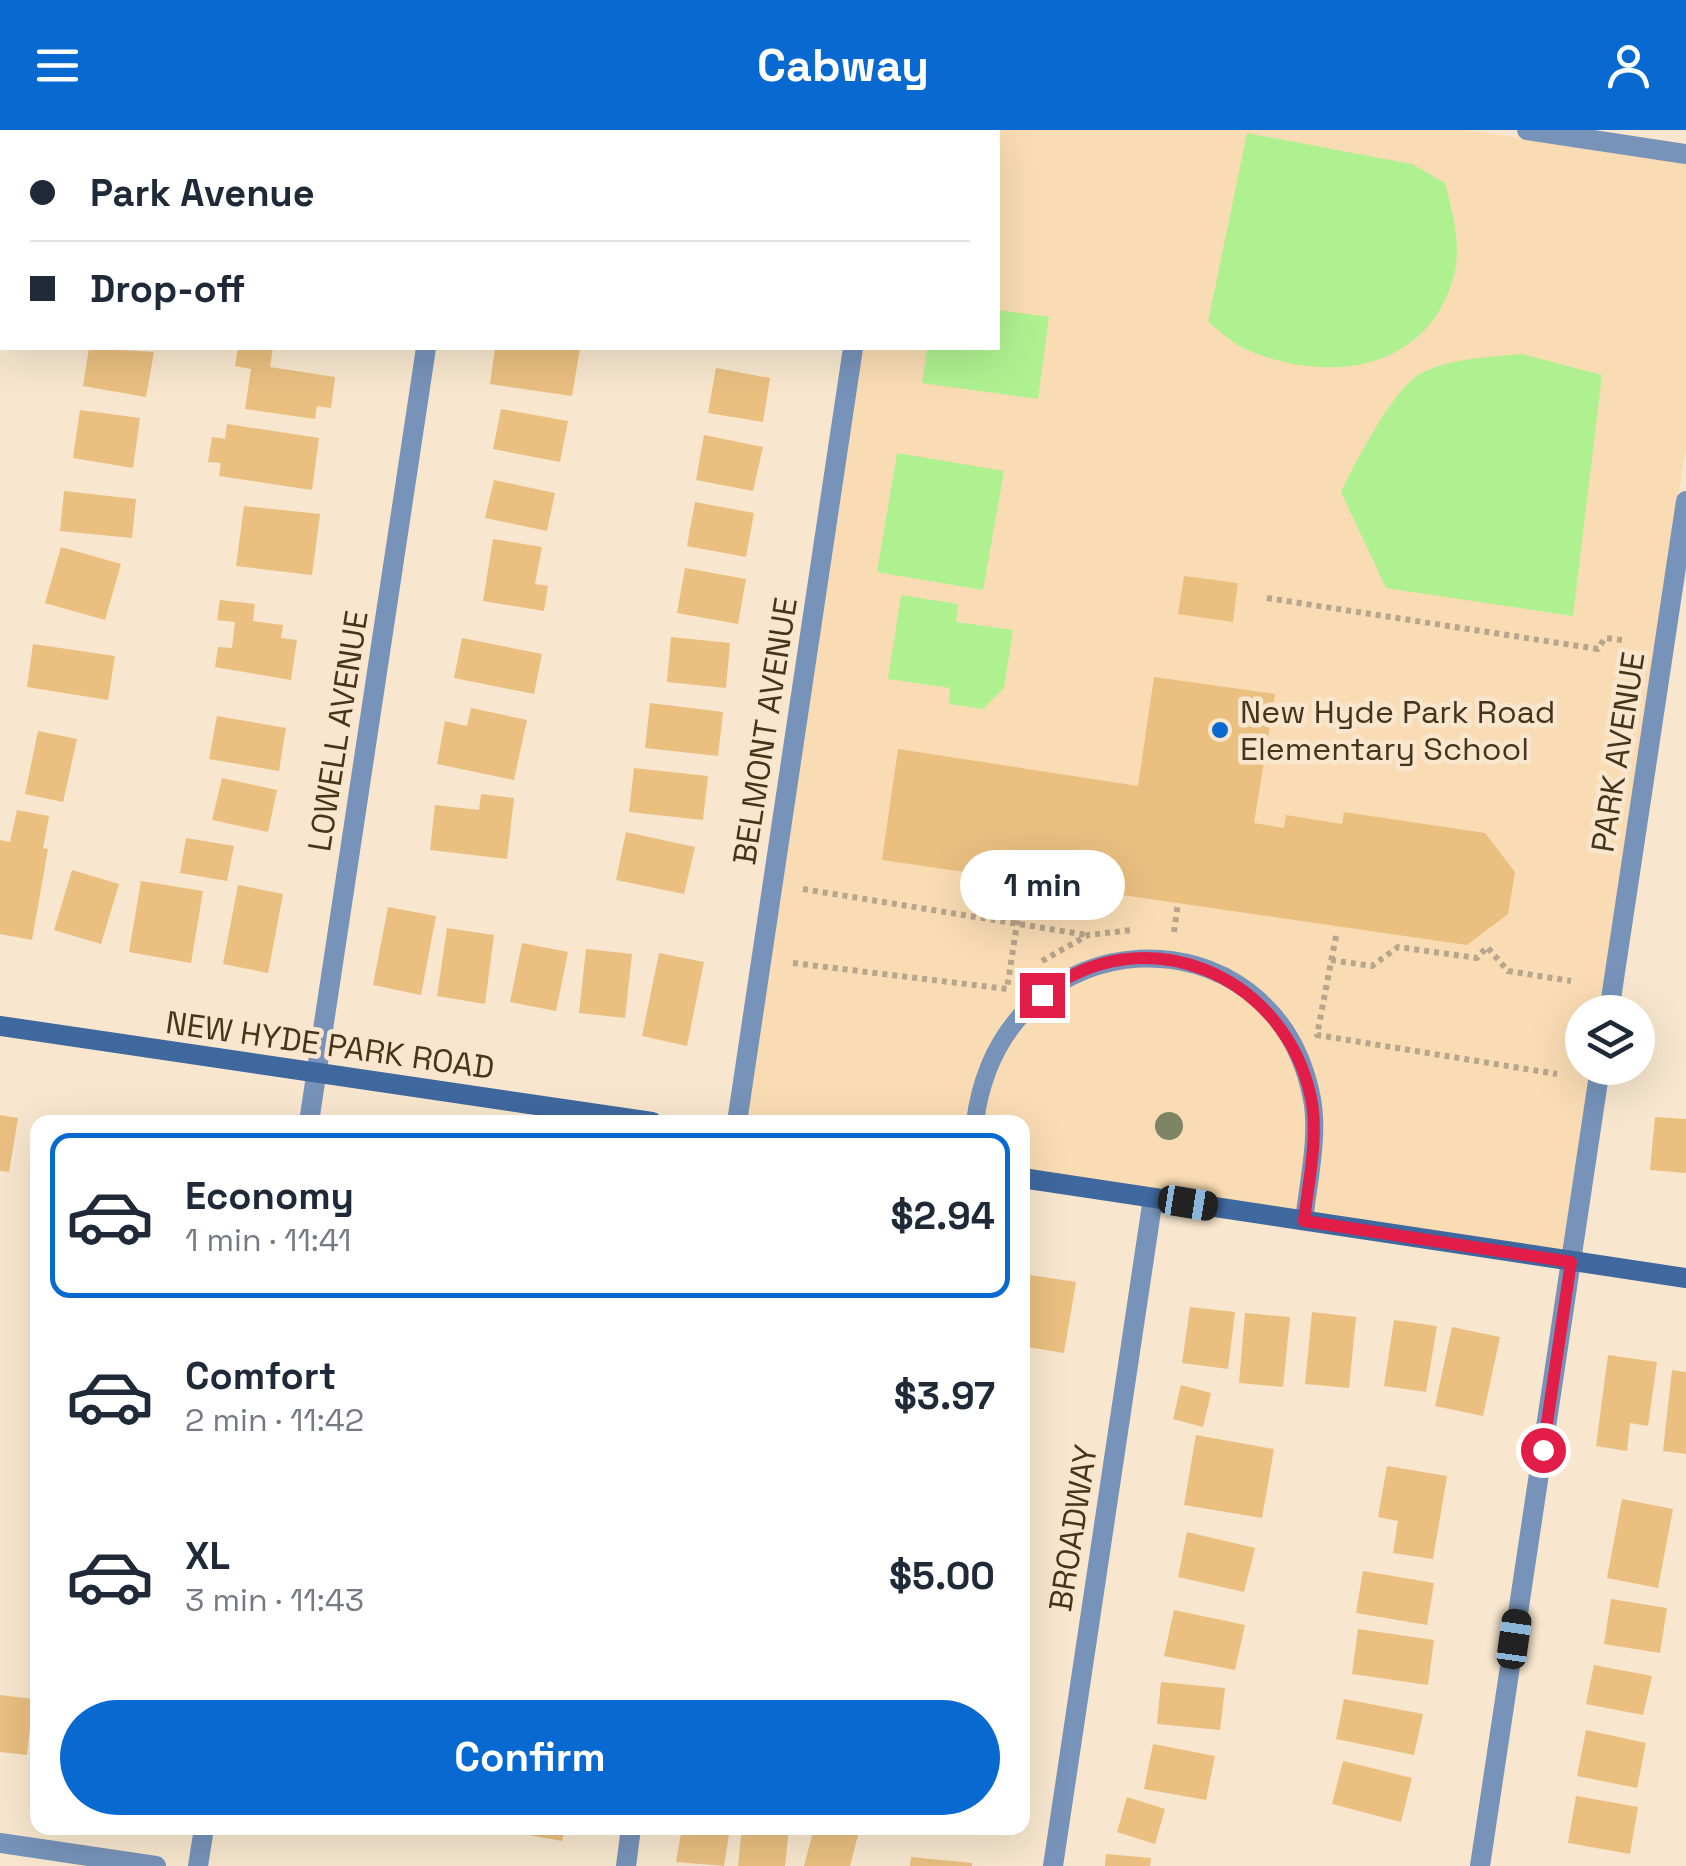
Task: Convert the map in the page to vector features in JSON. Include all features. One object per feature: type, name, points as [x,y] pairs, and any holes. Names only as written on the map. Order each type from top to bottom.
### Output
[{"type":"main road","name":"NEW HYDE PARK ROAD","points":[[0,1026],[604,1115]]},
{"type":"main road","points":[[1030,1179],[1686,1278]]},
{"type":"street","points":[[1527,130],[1686,154]]},
{"type":"street","name":"LOWELL AVENUE","points":[[310,1115],[426,350]]},
{"type":"street","name":"BELMONT AVENUE","points":[[737,1115],[853,350]]},
{"type":"street","name":"PARK AVENUE","points":[[1612,995],[1686,501]]},
{"type":"street","points":[[1480,1866],[1597,1085]]},
{"type":"street","name":"BROADWAY","points":[[1053,1866],[1153,1198]]},
{"type":"street","points":[[198,1866],[203,1835]]},
{"type":"street","points":[[626,1866],[630,1835]]},
{"type":"street","points":[[0,1843],[156,1866]]},
{"type":"lane","points":[[978,1115],[991,1057],[1021,1012],[1063,978],[1114,960],[1168,958],[1220,974],[1264,1005],[1296,1049],[1312,1100],[1304,1221]]},
{"type":"path","points":[[1267,598],[1598,649],[1605,638],[1622,640]]},
{"type":"path","points":[[803,890],[1088,935],[1143,929]]},
{"type":"path","points":[[1007,989],[1022,891]]},
{"type":"path","points":[[1158,931],[1176,932],[1178,903]]},
{"type":"path","points":[[1037,964],[1088,935]]},
{"type":"path","points":[[1317,1035],[1336,936]]},
{"type":"path","points":[[1332,960],[1372,966],[1398,948],[1477,958],[1487,947],[1508,971],[1571,982]]},
{"type":"path","points":[[793,964],[1007,989]]},
{"type":"path","points":[[999,1000],[1022,976]]},
{"type":"path","points":[[1308,1021],[1321,1049]]},
{"type":"path","points":[[1317,1035],[1558,1074]]},
{"type":"shaded area","name":"New Hyde Park Road Elementary School","points":[[1000,130],[1466,130],[1686,163],[1686,447],[1602,995],[1565,995],[1565,1085],[1588,1085],[1561,1260],[1030,1179],[1030,1115],[739,1115],[857,350],[1000,350]]},
{"type":"green space","points":[[1247,133],[1412,164],[1445,183],[1455,228],[1456,264],[1441,308],[1422,333],[1398,351],[1371,362],[1341,367],[1309,366],[1245,349],[1208,322]]},
{"type":"green space","points":[[1000,310],[1049,317],[1038,399],[922,383],[927,350],[1000,350]]},
{"type":"green space","points":[[1522,354],[1602,375],[1573,616],[1386,588],[1341,492],[1376,428],[1398,395],[1420,374],[1456,361]]},
{"type":"green space","points":[[897,453],[1004,471],[983,590],[877,572]]},
{"type":"green space","points":[[901,595],[958,604],[956,622],[1013,630],[1004,688],[983,709],[949,704],[950,688],[888,679]]},
{"type":"building","points":[[89,350],[154,352],[146,397],[83,386]]},
{"type":"building","points":[[238,350],[273,350],[270,367],[335,377],[331,408],[317,406],[315,419],[245,409],[251,369],[235,366]]},
{"type":"building","points":[[495,350],[580,350],[572,396],[490,384]]},
{"type":"building","points":[[716,368],[770,378],[763,422],[708,413]]},
{"type":"building","points":[[501,409],[568,421],[560,462],[493,449]]},
{"type":"building","points":[[80,410],[140,418],[133,468],[73,458]]},
{"type":"building","points":[[227,424],[319,438],[312,490],[219,476],[221,463],[208,462],[212,437],[225,439]]},
{"type":"building","points":[[704,435],[763,447],[753,491],[696,480]]},
{"type":"building","points":[[494,480],[555,493],[547,531],[485,518]]},
{"type":"building","points":[[64,491],[136,499],[132,538],[60,531]]},
{"type":"building","points":[[695,502],[754,513],[746,557],[687,546]]},
{"type":"building","points":[[244,506],[320,514],[312,575],[236,566]]},
{"type":"building","points":[[493,539],[542,547],[535,584],[548,586],[544,611],[483,601]]},
{"type":"building","points":[[61,547],[121,564],[105,620],[45,603]]},
{"type":"building","points":[[685,568],[746,579],[738,624],[677,613]]},
{"type":"building","points":[[1184,576],[1238,583],[1233,622],[1178,614]]},
{"type":"building","points":[[220,600],[255,604],[253,621],[283,625],[281,638],[297,640],[291,680],[215,667],[218,647],[232,648],[235,622],[217,620]]},
{"type":"building","points":[[671,637],[730,643],[726,688],[667,682]]},
{"type":"building","points":[[462,638],[542,654],[534,694],[454,678]]},
{"type":"building","points":[[33,644],[115,656],[108,700],[27,687]]},
{"type":"building","points":[[1154,677],[1275,694],[1254,823],[1284,828],[1286,815],[1342,824],[1344,812],[1485,833],[1515,872],[1508,914],[1467,945],[882,860],[898,749],[1138,786]]},
{"type":"building","points":[[650,703],[723,712],[718,756],[645,748]]},
{"type":"building","points":[[471,708],[527,720],[514,780],[437,764],[445,721],[467,726]]},
{"type":"building","points":[[217,716],[286,728],[279,771],[209,759]]},
{"type":"building","points":[[38,731],[77,739],[63,802],[25,794]]},
{"type":"building","points":[[634,768],[708,776],[703,820],[629,812]]},
{"type":"building","points":[[222,778],[277,790],[268,832],[212,820]]},
{"type":"building","points":[[481,794],[514,798],[507,859],[430,850],[435,805],[479,810]]},
{"type":"building","points":[[17,810],[49,816],[43,848],[48,849],[32,940],[0,934],[0,840],[10,842]]},
{"type":"building","points":[[626,832],[695,847],[684,894],[616,880]]},
{"type":"building","points":[[186,838],[234,846],[227,881],[180,873]]},
{"type":"building","points":[[72,870],[119,884],[101,944],[54,930]]},
{"type":"building","points":[[141,881],[203,891],[191,963],[129,952]]},
{"type":"building","points":[[238,885],[283,894],[268,973],[223,964]]},
{"type":"building","points":[[388,907],[436,916],[421,995],[373,985]]},
{"type":"building","points":[[447,928],[494,935],[485,1004],[437,996]]},
{"type":"building","points":[[522,943],[568,952],[556,1011],[510,1002]]},
{"type":"building","points":[[586,949],[632,954],[625,1018],[579,1013]]},
{"type":"building","points":[[659,953],[704,962],[687,1046],[642,1036]]},
{"type":"building","points":[[0,1115],[18,1118],[9,1172],[0,1171]]},
{"type":"building","points":[[1655,1117],[1686,1119],[1686,1173],[1650,1170]]},
{"type":"building","points":[[1030,1275],[1076,1282],[1064,1353],[1030,1347]]},
{"type":"building","points":[[1190,1307],[1235,1312],[1228,1369],[1182,1363]]},
{"type":"building","points":[[1312,1312],[1356,1317],[1349,1388],[1305,1384]]},
{"type":"building","points":[[1245,1313],[1290,1317],[1283,1387],[1239,1383]]},
{"type":"building","points":[[1394,1320],[1437,1326],[1426,1392],[1384,1386]]},
{"type":"building","points":[[1452,1327],[1500,1337],[1483,1416],[1435,1406]]},
{"type":"building","points":[[1608,1355],[1657,1362],[1648,1426],[1630,1423],[1627,1451],[1596,1446]]},
{"type":"building","points":[[1672,1370],[1686,1372],[1686,1454],[1663,1451]]},
{"type":"building","points":[[1181,1385],[1211,1393],[1203,1427],[1173,1419]]},
{"type":"building","points":[[1196,1435],[1274,1449],[1262,1518],[1184,1505]]},
{"type":"building","points":[[1387,1466],[1447,1476],[1433,1559],[1393,1553],[1398,1521],[1378,1517]]},
{"type":"building","points":[[1622,1499],[1673,1509],[1658,1588],[1607,1578]]},
{"type":"building","points":[[1187,1532],[1255,1548],[1244,1592],[1178,1577]]},
{"type":"building","points":[[1363,1571],[1434,1583],[1427,1625],[1356,1613]]},
{"type":"building","points":[[1611,1599],[1667,1608],[1660,1653],[1604,1644]]},
{"type":"building","points":[[1174,1610],[1245,1625],[1235,1670],[1164,1656]]},
{"type":"building","points":[[1358,1629],[1434,1640],[1428,1685],[1352,1674]]},
{"type":"building","points":[[1594,1665],[1652,1676],[1643,1715],[1586,1704]]},
{"type":"building","points":[[1161,1682],[1225,1688],[1220,1730],[1157,1724]]},
{"type":"building","points":[[0,1695],[30,1699],[27,1755],[0,1752]]},
{"type":"building","points":[[1344,1699],[1423,1714],[1414,1755],[1336,1739]]},
{"type":"building","points":[[1586,1730],[1646,1743],[1637,1788],[1577,1776]]},
{"type":"building","points":[[1153,1744],[1215,1756],[1206,1800],[1144,1789]]},
{"type":"building","points":[[1343,1761],[1412,1778],[1401,1822],[1332,1804]]},
{"type":"building","points":[[1576,1796],[1638,1807],[1630,1854],[1568,1843]]},
{"type":"building","points":[[1127,1797],[1165,1809],[1155,1844],[1117,1832]]},
{"type":"building","points":[[528,1835],[563,1835],[562,1841]]},
{"type":"building","points":[[681,1835],[729,1835],[724,1866],[676,1862]]},
{"type":"building","points":[[741,1835],[788,1835],[785,1866],[738,1866]]},
{"type":"building","points":[[812,1835],[858,1835],[850,1866],[804,1866]]},
{"type":"building","points":[[1106,1854],[1151,1858],[1150,1866],[1105,1866]]},
{"type":"building","points":[[911,1857],[972,1863],[972,1866],[910,1866]]},
{"type":"place","name":"New Hyde Park Road Elementary School","points":[[1220,730]]},
{"type":"route","points":[[1042,995],[1063,978],[1114,960],[1168,958],[1220,974],[1264,1005],[1296,1049],[1312,1100],[1304,1221],[1571,1262],[1543,1450]]}]
